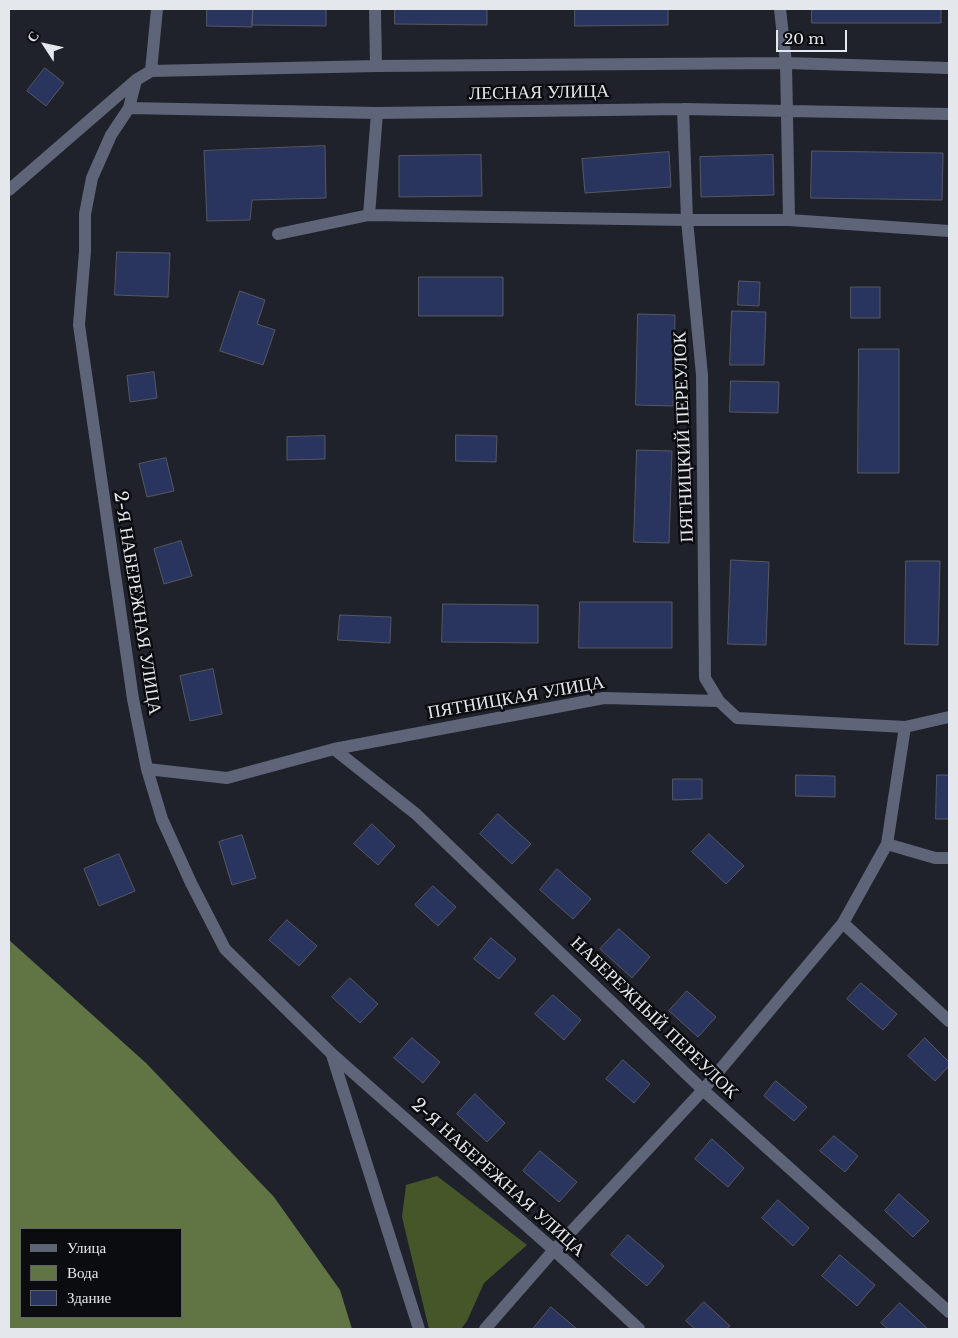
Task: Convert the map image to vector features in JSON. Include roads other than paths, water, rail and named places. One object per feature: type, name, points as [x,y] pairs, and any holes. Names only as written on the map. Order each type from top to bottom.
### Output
[{"type":"street","points":[[9,190],[136,80],[151,71],[157,9]]},
{"type":"street","points":[[375,9],[376,66]]},
{"type":"street","points":[[780,9],[786,64],[789,220]]},
{"type":"street","name":"ЛЕСНАЯ УЛИЦА","points":[[151,71],[376,66],[786,64],[949,68]]},
{"type":"street","name":"2-Я НАБЕРЕЖНАЯ УЛИЦА","points":[[136,80],[129,108],[111,135],[92,178],[85,214],[85,251],[79,325],[133,699],[147,769],[162,818],[191,883],[225,950],[332,1054],[554,1250],[639,1329]]},
{"type":"street","name":"ЛЕСНАЯ УЛИЦА","points":[[129,108],[378,113],[683,109],[949,114]]},
{"type":"street","name":"ПЯТНИЦКИЙ ПЕРЕУЛОК","points":[[683,109],[687,220],[702,375],[705,678],[719,701]]},
{"type":"street","points":[[369,215],[378,113]]},
{"type":"street","points":[[278,234],[369,215],[789,220],[949,231]]},
{"type":"street","name":"ПЯТНИЦКАЯ УЛИЦА","points":[[147,769],[227,778],[334,749],[604,698],[719,701]]},
{"type":"street","points":[[719,701],[737,718],[905,727],[949,717]]},
{"type":"street","points":[[485,1329],[554,1250],[703,1090],[843,923],[887,844],[905,727]]},
{"type":"street","name":"НАБЕРЕЖНЫЙ ПЕРЕУЛОК","points":[[334,749],[416,814],[703,1090],[949,1312]]},
{"type":"street","points":[[887,844],[935,858],[949,858]]},
{"type":"street","points":[[843,923],[949,1021]]},
{"type":"street","name":"2-Я НАБЕРЕЖНАЯ УЛИЦА","points":[[332,1054],[420,1329]]},
{"type":"water","points":[[9,940],[146,1063],[274,1197],[340,1290],[352,1329],[9,1329]]}]
